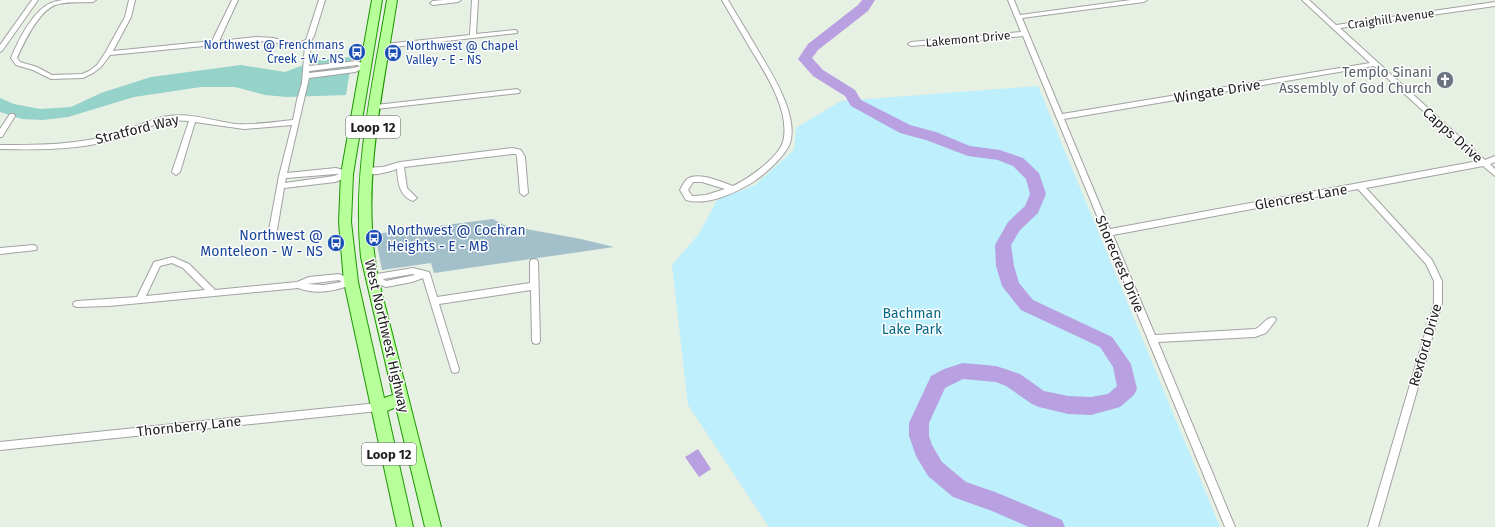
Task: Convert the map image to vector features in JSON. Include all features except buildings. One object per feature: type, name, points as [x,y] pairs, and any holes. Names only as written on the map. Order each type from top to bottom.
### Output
[{"type":"main road","name":"West Northwest Highway","points":[[377,0],[347,174],[345,222],[351,282],[406,527]]},
{"type":"main road","name":"West Northwest Highway","points":[[392,0],[366,171],[364,219],[368,263],[371,278],[433,527]]},
{"type":"main road","points":[[366,66],[382,64]]},
{"type":"main road","points":[[347,174],[366,171]]},
{"type":"main road","points":[[351,282],[371,278]]},
{"type":"main road","points":[[378,407],[401,399]]},
{"type":"street","points":[[0,50],[35,0]]},
{"type":"street","points":[[93,0],[58,2],[47,7],[40,14],[18,48],[14,58],[18,64],[35,68],[51,77],[59,78],[83,76],[91,72],[98,66],[108,53],[128,17],[132,0]]},
{"type":"street","points":[[214,44],[235,0]]},
{"type":"street","points":[[273,230],[283,176],[305,83],[308,41],[322,0]]},
{"type":"street","points":[[434,3],[458,0]]},
{"type":"street","points":[[473,37],[475,0]]},
{"type":"street","points":[[725,0],[776,86],[782,99],[787,134],[787,141],[780,152],[750,180],[732,188],[696,200],[689,198],[684,190],[686,184],[697,179],[732,188]]},
{"type":"street","name":"Shorecrest Drive","points":[[1011,0],[1230,527]]},
{"type":"street","name":"Lakemont Drive","points":[[1018,17],[1144,0]]},
{"type":"street","name":"Capps Drive","points":[[1305,0],[1495,174]]},
{"type":"street","name":"Craighill Avenue","points":[[1334,27],[1495,4]]},
{"type":"street","points":[[385,46],[516,32]]},
{"type":"street","name":"Lakemont Drive","points":[[911,44],[1025,34]]},
{"type":"street","points":[[108,53],[257,39],[273,40],[297,46],[308,41]]},
{"type":"street","name":"Wingate Drive","points":[[1059,117],[1375,64]]},
{"type":"street","points":[[305,72],[355,70],[366,66]]},
{"type":"street","points":[[376,108],[517,91]]},
{"type":"street","points":[[0,135],[12,116]]},
{"type":"street","name":"Stratford Way","points":[[0,147],[62,146],[93,141],[118,136],[150,123],[168,118],[193,118],[236,126],[257,126],[296,122]]},
{"type":"street","points":[[176,172],[193,118]]},
{"type":"street","points":[[366,171],[384,170],[400,165],[506,152],[518,152],[521,157],[524,193]]},
{"type":"street","name":"Glencrest Lane","points":[[1107,233],[1483,163],[1495,159]]},
{"type":"street","points":[[400,165],[403,190],[412,198]]},
{"type":"street","points":[[283,176],[336,170],[347,174]]},
{"type":"street","points":[[281,186],[335,179],[347,174]]},
{"type":"street","name":"Rexford Drive","points":[[1360,186],[1429,262],[1435,272],[1440,287],[1438,303],[1373,527]]},
{"type":"street","points":[[0,251],[33,248]]},
{"type":"street","points":[[140,300],[157,264],[173,260],[186,266],[213,294]]},
{"type":"street","points":[[534,262],[536,340]]},
{"type":"street","points":[[371,278],[386,284],[407,276],[426,274],[454,369]]},
{"type":"street","points":[[77,304],[109,303],[298,285],[306,289],[340,286],[351,282]]},
{"type":"street","points":[[434,301],[535,286]]},
{"type":"street","points":[[1152,339],[1255,333],[1263,330],[1272,320]]},
{"type":"street","name":"Thornberry Lane","points":[[0,446],[378,407]]},
{"type":"shaded area","points":[[352,57],[346,95],[287,97],[265,95],[235,87],[201,87],[134,97],[68,117],[43,120],[22,119],[0,112],[0,98],[14,104],[40,109],[71,107],[101,93],[151,77],[241,65],[285,72],[317,60]]},
{"type":"shaded area","points":[[493,219],[504,225],[581,239],[614,247],[434,273],[431,263],[382,270],[375,234]]},
{"type":"shaded area","points":[[698,449],[711,469],[699,477],[685,457]]},
{"type":"green space","name":"Bachman Lake Park","points":[[1038,86],[1220,527],[769,527],[688,405],[672,265],[699,234],[717,200],[755,185],[794,150],[796,128],[841,101]]},
{"type":"waterway","points":[[869,0],[863,8],[813,47],[805,59],[818,73],[850,93],[856,103],[905,129],[931,136],[968,151],[1000,155],[1018,162],[1033,177],[1038,194],[1032,209],[1014,226],[1003,245],[1005,266],[1011,286],[1027,305],[1106,342],[1122,364],[1127,389],[1113,401],[1091,406],[1068,405],[1039,398],[1013,380],[996,374],[963,371],[938,382],[919,423],[919,436],[923,449],[935,469],[960,490],[995,502],[1054,527]]},
{"type":"place","name":"Northwest @ Frenchmans Creek - W - NS","points":[[357,52]]},
{"type":"place","name":"Northwest @ Chapel Valley - E - NS","points":[[393,53]]},
{"type":"place","name":"Templo Sinani Assembly of God Church","points":[[1445,80]]},
{"type":"place","name":"Northwest @ Cochran Heights - E - MB","points":[[374,238]]},
{"type":"place","name":"Northwest @ Monteleon - W - NS","points":[[336,243]]}]
